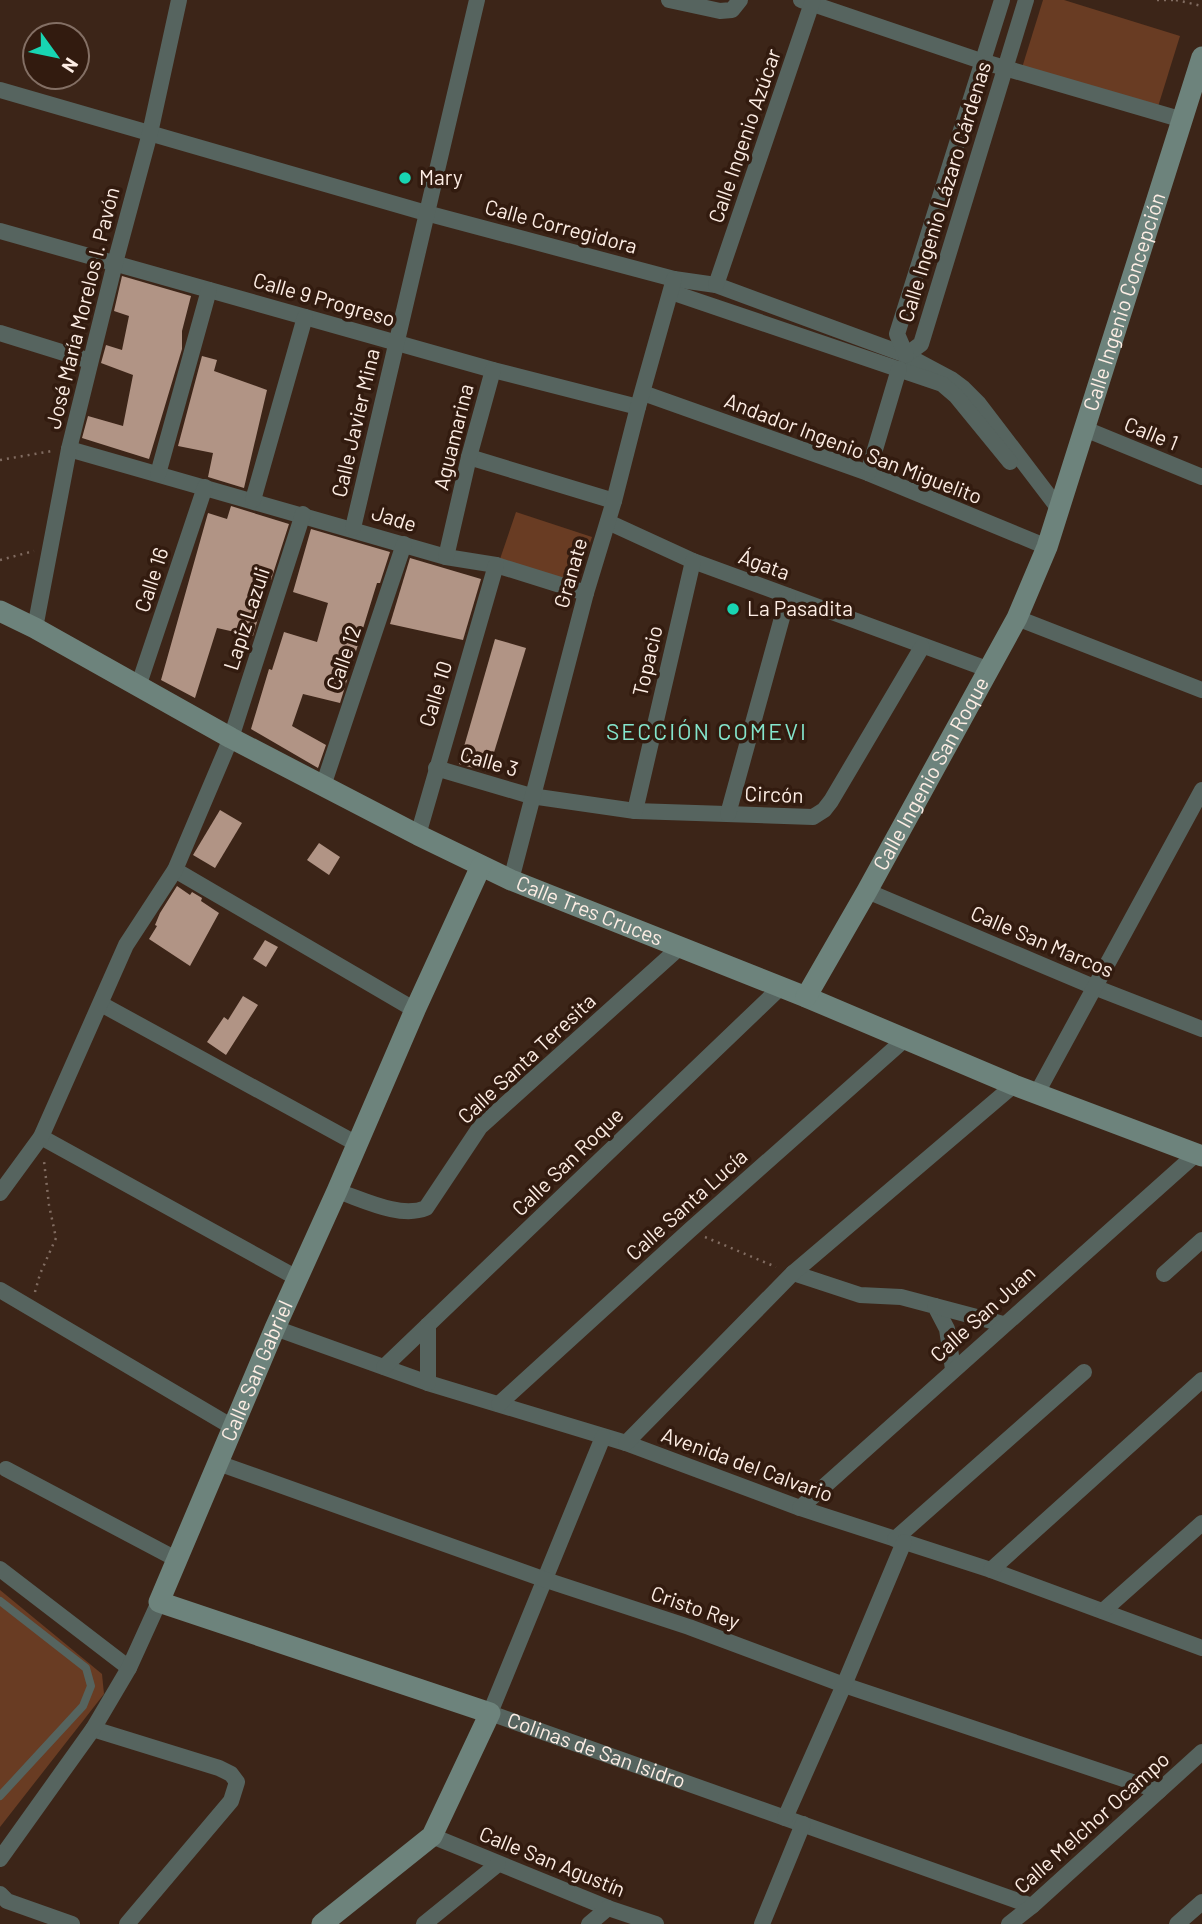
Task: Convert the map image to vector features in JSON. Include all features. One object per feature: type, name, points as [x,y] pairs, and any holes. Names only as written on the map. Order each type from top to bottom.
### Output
[{"type":"street","name":"José María Morelos I. Pavón","points":[[35,628],[69,449],[150,133],[179,0]]},
{"type":"street","name":"Calle Javier Mina","points":[[353,528],[477,0]]},
{"type":"street","points":[[669,0],[720,11],[736,5]]},
{"type":"street","name":"Calle Ingenio Lázaro Cárdenas","points":[[868,474],[902,362],[897,334],[1002,0]]},
{"type":"street","name":"Calle Ingenio Lázaro Cárdenas","points":[[902,362],[921,344],[1026,0]]},
{"type":"street","points":[[808,1],[982,61],[1183,120]]},
{"type":"street","name":"Calle Ingenio Azúcar","points":[[716,285],[808,1]]},
{"type":"street","name":"Calle Ingenio Concepción","points":[[1047,547],[1202,57]]},
{"type":"street","name":"Calle Corregidora","points":[[0,90],[672,286],[716,285],[902,362]]},
{"type":"street","name":"Calle 9 Progreso","points":[[0,230],[493,370],[640,400]]},
{"type":"street","points":[[672,286],[950,379],[971,395],[1059,509]]},
{"type":"street","name":"Granate","points":[[510,880],[586,593],[614,501],[672,286]]},
{"type":"street","points":[[159,474],[209,289]]},
{"type":"street","points":[[253,500],[305,317]]},
{"type":"street","points":[[0,348],[7,335],[90,360]]},
{"type":"street","points":[[902,362],[946,387],[1010,463]]},
{"type":"street","name":"Aguamarina","points":[[446,556],[493,370]]},
{"type":"street","name":"Andador Ingenio San Miguelito","points":[[640,400],[868,474],[1047,547]]},
{"type":"street","name":"Calle 1","points":[[1085,429],[1202,477]]},
{"type":"street","name":"Jade","points":[[69,449],[446,556],[496,565],[586,593]]},
{"type":"street","points":[[469,457],[614,501]]},
{"type":"street","name":"Calle 16","points":[[138,687],[205,487]]},
{"type":"street","name":"Lapiz Lazuli","points":[[0,1193],[41,1136],[125,945],[176,870],[231,737],[303,514]]},
{"type":"street","name":"Ágata","points":[[608,522],[693,561],[987,669]]},
{"type":"street","name":"Calle 12","points":[[323,786],[404,544]]},
{"type":"street","name":"Calle Ingenio San Roque","points":[[806,997],[1017,618],[1047,547]]},
{"type":"street","name":"Topacio","points":[[635,811],[693,561]]},
{"type":"street","name":"Calle 10","points":[[418,835],[496,565]]},
{"type":"street","points":[[728,814],[788,596]]},
{"type":"street","name":"Calle Tres Cruces","points":[[0,611],[323,786],[510,880],[806,997],[1014,1085],[1199,1155]]},
{"type":"street","points":[[1017,618],[1202,690]]},
{"type":"street","name":"Circón","points":[[531,796],[635,811],[807,818],[817,816],[824,810],[922,647]]},
{"type":"street","name":"Calle 3","points":[[436,768],[531,796]]},
{"type":"street","points":[[1037,1093],[1202,790]]},
{"type":"street","name":"Calle San Gabriel","points":[[0,1859],[93,1729],[129,1668],[275,1328],[481,866]]},
{"type":"street","points":[[176,870],[415,1010]]},
{"type":"street","name":"Calle San Marcos","points":[[867,891],[1202,1030]]},
{"type":"street","name":"Calle Santa Teresita","points":[[337,1191],[394,1209],[412,1212],[426,1208],[480,1127],[679,948]]},
{"type":"street","name":"Calle San Roque","points":[[384,1367],[781,988]]},
{"type":"street","points":[[101,1004],[357,1144]]},
{"type":"street","name":"Calle Santa Lucía","points":[[499,1404],[904,1040]]},
{"type":"street","points":[[626,1443],[793,1273],[1014,1085]]},
{"type":"street","points":[[41,1136],[297,1278]]},
{"type":"street","name":"Calle San Juan","points":[[800,1508],[1003,1324],[1199,1155]]},
{"type":"street","points":[[1164,1274],[1202,1240]]},
{"type":"street","points":[[793,1273],[860,1295],[901,1297],[1003,1324]]},
{"type":"street","points":[[0,1290],[234,1428]]},
{"type":"street","points":[[936,1306],[947,1329],[953,1369]]},
{"type":"street","points":[[428,1325],[428,1382]]},
{"type":"street","name":"Avenida del Calvario","points":[[275,1328],[428,1382],[626,1443],[800,1508],[991,1570],[1202,1648]]},
{"type":"street","points":[[785,1818],[844,1685],[900,1540],[1084,1372]]},
{"type":"street","points":[[991,1570],[1202,1380]]},
{"type":"street","points":[[322,1924],[432,1836],[490,1713],[603,1437]]},
{"type":"street","name":"Cristo Rey","points":[[218,1463],[543,1579],[689,1627],[844,1685],[1158,1791]]},
{"type":"street","points":[[6,1469],[176,1559]]},
{"type":"street","points":[[1103,1611],[1202,1523]]},
{"type":"street","points":[[0,1569],[129,1668]]},
{"type":"street","name":"Colinas de San Isidro","points":[[159,1602],[490,1713],[1032,1906]]},
{"type":"street","points":[[93,1729],[219,1768],[231,1774],[237,1782],[231,1801],[127,1924]]},
{"type":"street","name":"Calle Melchor Ocampo","points":[[1009,1924],[1202,1752]]},
{"type":"street","points":[[762,1924],[803,1824]]},
{"type":"street","name":"Calle San Agustín","points":[[432,1836],[608,1908],[656,1924]]},
{"type":"street","points":[[424,1924],[498,1864]]},
{"type":"street","points":[[0,1894],[7,1900],[59,1922]]},
{"type":"street","points":[[1177,1924],[1202,1902]]},
{"type":"street","points":[[589,1924],[608,1908]]},
{"type":"lane","points":[[0,1601],[86,1668],[91,1686],[83,1706],[0,1796]]},
{"type":"path","points":[[1157,0],[1175,0],[1202,6]]},
{"type":"path","points":[[0,460],[69,449]]},
{"type":"path","points":[[0,560],[51,547]]},
{"type":"path","points":[[31,1307],[40,1274],[57,1238],[49,1205],[41,1136]]},
{"type":"path","points":[[690,1230],[793,1273]]},
{"type":"shaded area","points":[[1043,0],[1064,0],[1180,36],[1156,113],[1021,71]]},
{"type":"shaded area","points":[[516,512],[592,537],[576,584],[500,559]]},
{"type":"shaded area","points":[[0,1590],[102,1674],[104,1694],[0,1827]]},
{"type":"building","points":[[122,276],[191,296],[182,331],[182,349],[149,459],[82,438],[88,416],[123,426],[133,375],[101,363],[106,345],[122,350],[129,316],[114,311]]},
{"type":"building","points":[[202,356],[217,360],[214,371],[267,390],[244,488],[208,477],[213,453],[178,446]]},
{"type":"building","points":[[231,506],[289,524],[271,580],[269,579],[253,636],[217,628],[195,698],[161,680],[208,513],[227,519]]},
{"type":"building","points":[[311,529],[390,552],[380,583],[377,583],[340,703],[303,694],[292,726],[326,745],[318,768],[251,729],[269,669],[272,670],[284,632],[317,642],[328,603],[293,592]]},
{"type":"building","points":[[410,558],[481,579],[463,640],[390,624]]},
{"type":"building","points":[[495,639],[526,648],[488,772],[459,764]]},
{"type":"building","points":[[220,810],[242,823],[215,868],[193,855]]},
{"type":"building","points":[[319,843],[340,857],[329,875],[307,860]]},
{"type":"building","points":[[177,886],[190,895],[192,892],[202,898],[201,901],[219,913],[190,966],[149,939],[157,926],[155,925],[160,913]]},
{"type":"building","points":[[265,940],[278,947],[266,967],[253,959]]},
{"type":"building","points":[[243,996],[258,1005],[226,1055],[207,1042],[224,1017],[228,1020]]},
{"type":"place","name":"Mary","points":[[405,178]]},
{"type":"place","name":"La Pasadita","points":[[733,609]]},
{"type":"district","name":"SECCIÓN COMEVI","points":[[707,732]]}]
